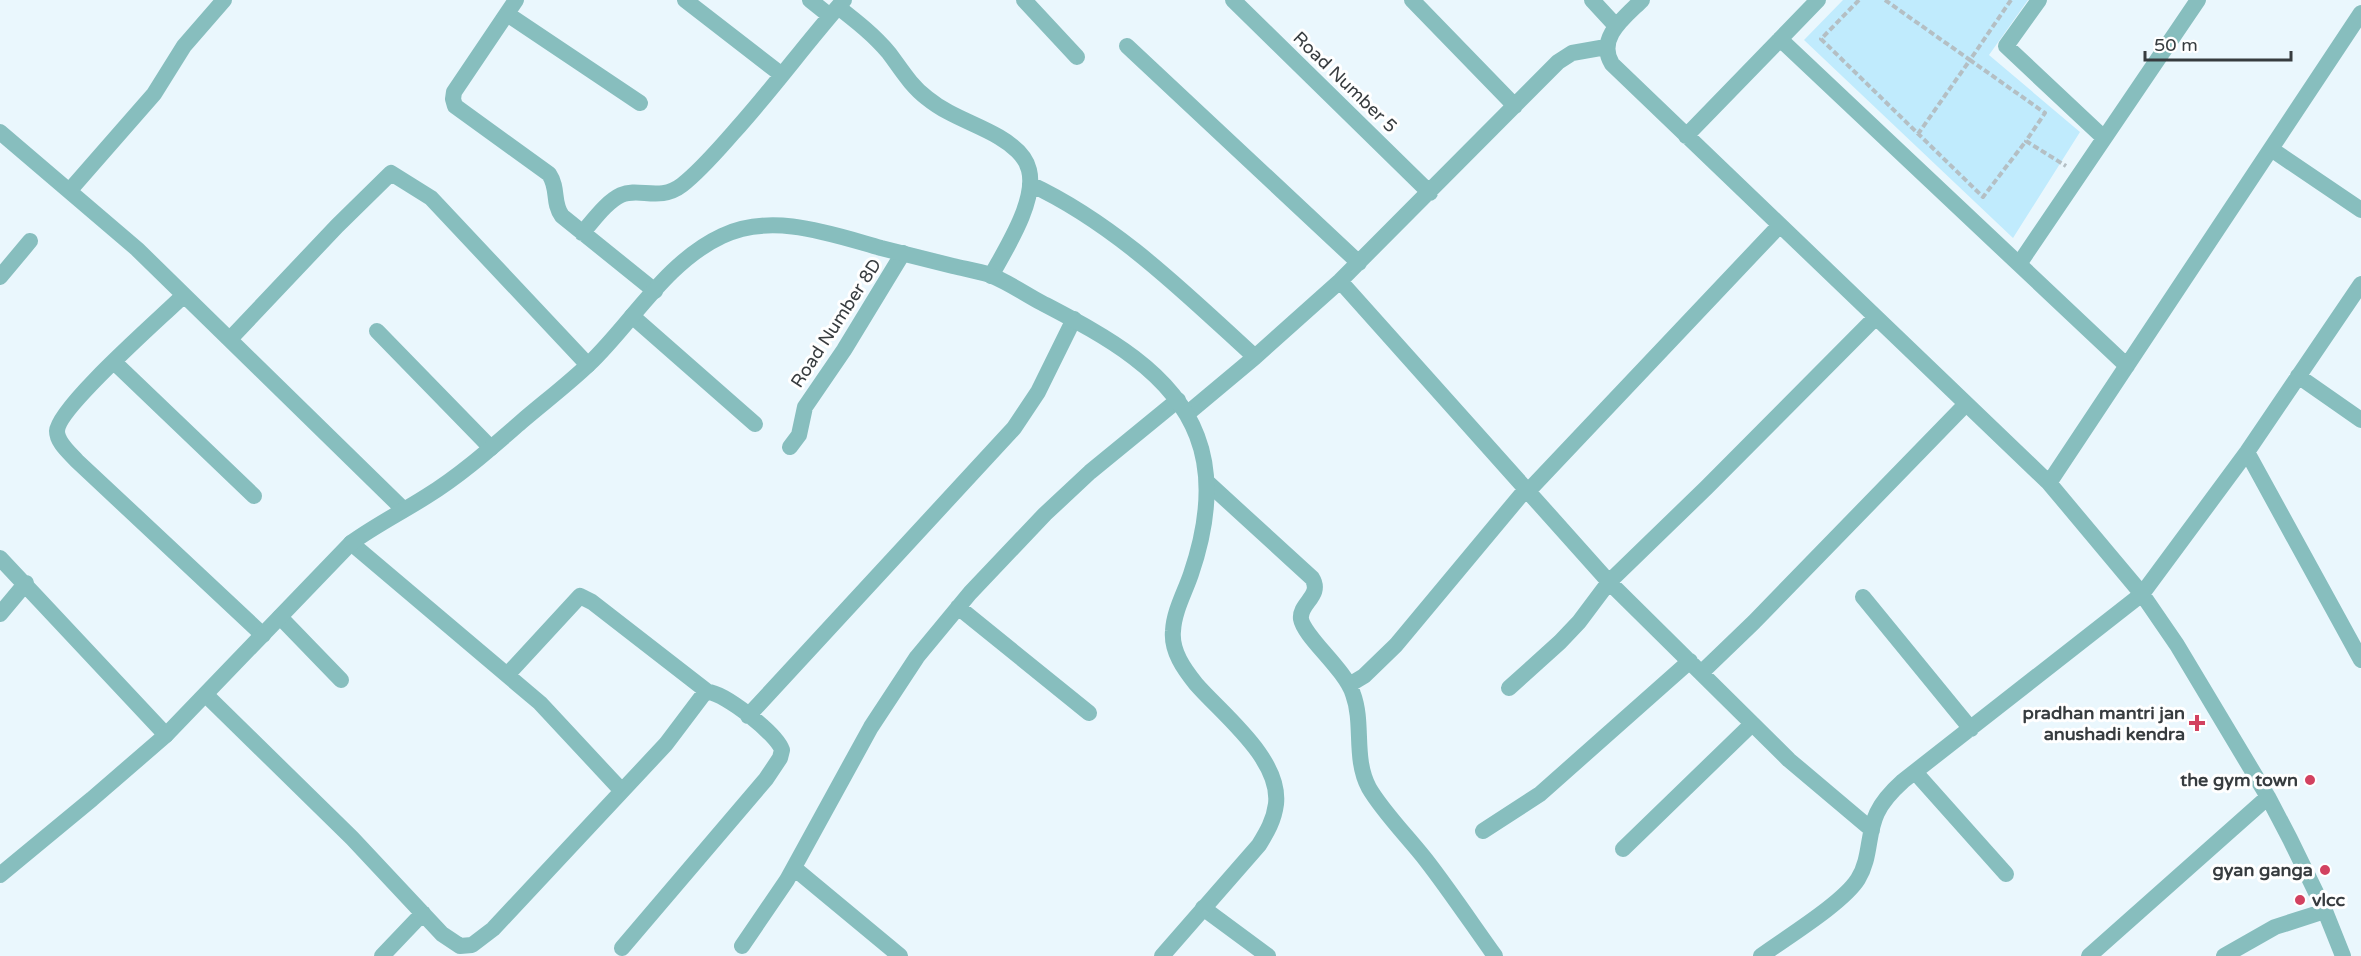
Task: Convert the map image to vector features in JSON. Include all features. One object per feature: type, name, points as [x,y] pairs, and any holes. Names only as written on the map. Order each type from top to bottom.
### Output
[{"type":"street","points":[[70,190],[154,94],[184,46],[224,0]]},
{"type":"street","points":[[685,0],[782,75]]},
{"type":"street","points":[[810,0],[837,8],[873,36],[914,87],[942,110],[1000,137],[1023,157],[1029,170],[1030,184],[1017,226],[991,276]]},
{"type":"street","points":[[1024,0],[1077,57]]},
{"type":"street","name":"Road Number 5","points":[[1233,0],[1430,193]]},
{"type":"street","points":[[1412,0],[1515,106]]},
{"type":"street","points":[[1592,0],[1616,26]]},
{"type":"street","points":[[1642,0],[1616,26],[1609,38],[1606,47],[1607,56],[1612,63],[2049,483],[2142,594],[2176,645],[2268,797],[2325,911],[2343,956]]},
{"type":"street","points":[[1686,136],[1818,0]]},
{"type":"street","points":[[2039,0],[2006,46],[2104,138]]},
{"type":"street","points":[[2019,264],[2198,0]]},
{"type":"street","points":[[640,103],[511,7],[459,84],[453,99],[455,106],[549,174],[555,183],[557,209],[582,233],[655,291]]},
{"type":"street","points":[[582,233],[615,199],[623,194],[651,195],[680,187],[714,154],[837,8]]},
{"type":"street","points":[[2049,483],[2271,149],[2358,24]]},
{"type":"street","points":[[1780,39],[2127,366]]},
{"type":"street","points":[[1126,46],[1359,263]]},
{"type":"street","points":[[742,946],[769,909],[794,868],[892,693],[917,657],[958,607],[1006,554],[1090,472],[1255,357],[1359,263],[1558,62],[1572,53],[1606,47]]},
{"type":"street","points":[[0,132],[137,249],[404,509]]},
{"type":"street","points":[[2271,149],[2361,210]]},
{"type":"street","points":[[230,339],[390,173],[431,198],[588,365]]},
{"type":"street","points":[[1030,184],[1054,195],[1101,224],[1164,276],[1255,357]]},
{"type":"street","points":[[0,875],[165,735],[351,543],[428,496],[491,448],[588,365],[693,253],[719,237],[745,226],[769,225],[799,228],[991,276],[1074,319],[1115,344],[1155,375],[1183,407],[1199,440],[1207,482],[1205,518],[1192,570],[1176,614],[1173,632],[1175,650],[1186,671],[1267,765],[1276,790],[1276,802],[1270,827],[1259,845],[1162,956]]},
{"type":"street","points":[[1349,685],[1364,676],[1396,645],[1526,489],[1532,487],[1780,225]]},
{"type":"street","points":[[0,277],[30,241]]},
{"type":"street","name":"Road Number 8D","points":[[790,447],[799,435],[805,407],[844,350],[903,254]]},
{"type":"street","points":[[1340,281],[1609,582],[1790,760],[1872,830]]},
{"type":"street","points":[[1761,956],[1846,894],[1858,880],[1865,864],[1877,812],[1889,795],[2142,594],[2247,452],[2361,284]]},
{"type":"street","points":[[184,295],[114,362],[61,419],[57,429],[59,438],[77,461],[263,635]]},
{"type":"street","points":[[632,316],[755,424]]},
{"type":"street","points":[[1509,688],[1579,622],[1609,582],[1706,489],[1875,318]]},
{"type":"street","points":[[748,716],[1014,428],[1047,377],[1074,319]]},
{"type":"street","points":[[376,331],[491,448]]},
{"type":"street","points":[[114,362],[254,496]]},
{"type":"street","points":[[2298,376],[2361,420]]},
{"type":"street","points":[[1483,831],[1540,794],[1754,622],[1966,404]]},
{"type":"street","points":[[2247,452],[2361,660]]},
{"type":"street","points":[[1207,482],[1316,584],[1315,591],[1301,614],[1301,621],[1308,633],[1334,662],[1354,694],[1359,751],[1369,788],[1427,861],[1495,956]]},
{"type":"street","points":[[351,543],[507,675],[563,726],[622,791]]},
{"type":"street","points":[[0,558],[26,583],[165,735]]},
{"type":"street","points":[[0,614],[26,583]]},
{"type":"street","points":[[507,675],[580,597],[592,602],[708,692],[720,695],[780,743],[782,750],[780,758],[765,779],[622,948]]},
{"type":"street","points":[[1863,597],[1971,729]]},
{"type":"street","points":[[958,607],[1089,713]]},
{"type":"street","points":[[280,617],[341,680]]},
{"type":"street","points":[[206,695],[352,838],[450,941],[469,950],[493,929],[666,744],[703,695],[708,692]]},
{"type":"street","points":[[1623,849],[1752,724]]},
{"type":"street","points":[[1916,772],[2006,874]]},
{"type":"street","points":[[2089,956],[2268,797]]},
{"type":"street","points":[[794,868],[900,956]]},
{"type":"street","points":[[1203,908],[1268,956]]},
{"type":"street","points":[[2224,956],[2275,927],[2325,911]]},
{"type":"street","points":[[382,956],[423,913]]},
{"type":"path","points":[[1859,0],[1821,39],[1983,197],[2045,114],[1885,0]]},
{"type":"path","points":[[1918,134],[2011,0]]},
{"type":"path","points":[[2026,141],[2080,175]]},
{"type":"shaded area","points":[[1843,0],[2028,0],[1989,55],[2080,132],[2013,238],[1804,40]]},
{"type":"place","name":"pradhan mantri jan anushadi kendra","points":[[2197,723]]},
{"type":"place","name":"the gym town","points":[[2310,780]]},
{"type":"place","name":"gyan ganga","points":[[2325,870]]},
{"type":"place","name":"vlcc","points":[[2300,900]]}]
